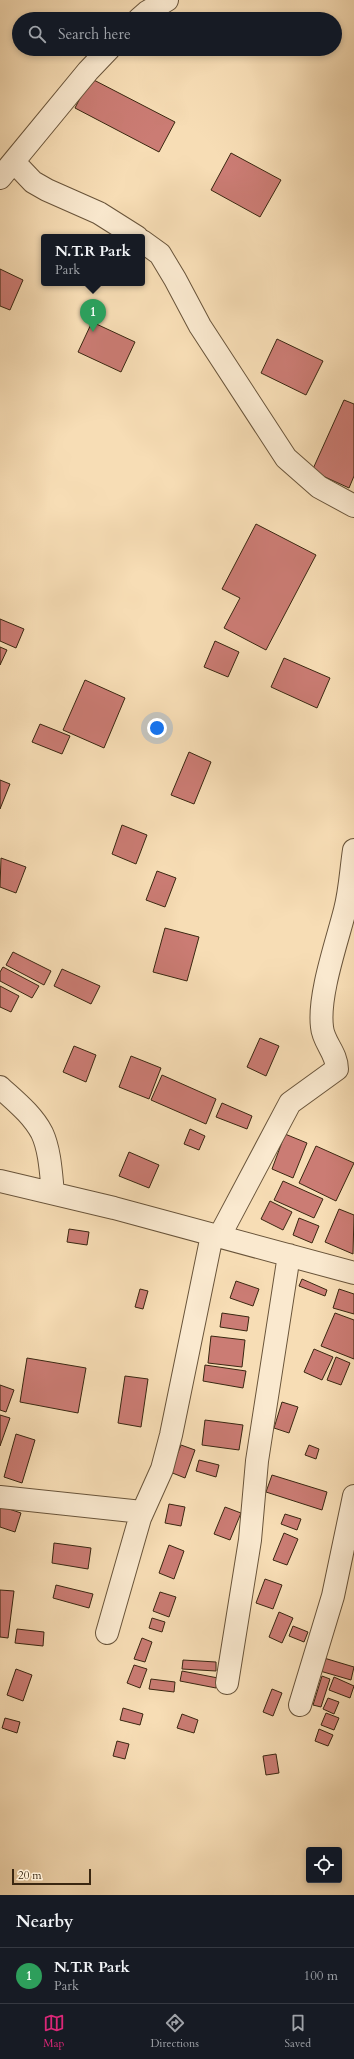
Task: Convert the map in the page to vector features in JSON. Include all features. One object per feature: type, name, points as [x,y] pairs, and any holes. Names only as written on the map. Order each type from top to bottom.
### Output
[{"type":"street","points":[[147,12],[167,0]]},
{"type":"street","points":[[102,56],[88,71],[7,170],[99,213],[132,234]]},
{"type":"street","points":[[145,243],[160,254],[176,278],[200,326],[286,458],[319,487],[354,506]]},
{"type":"street","points":[[107,1633],[142,1512],[162,1469],[171,1435],[215,1236],[290,1103],[337,1069],[334,1053],[322,1027],[323,1007],[328,975],[346,908],[354,850]]},
{"type":"street","points":[[0,1087],[23,1108],[42,1134],[51,1168],[53,1193]]},
{"type":"street","points":[[0,1181],[114,1208],[354,1273]]},
{"type":"street","points":[[227,1683],[250,1540],[257,1462],[289,1256]]},
{"type":"street","points":[[300,1705],[334,1596],[349,1541],[354,1496]]},
{"type":"street","points":[[0,1497],[142,1512]]},
{"type":"building","points":[[90,78],[175,122],[159,152],[75,108]]},
{"type":"building","points":[[231,153],[281,180],[260,217],[211,190]]},
{"type":"building","points":[[0,269],[23,280],[10,310],[0,306]]},
{"type":"building","points":[[92,322],[135,342],[121,372],[78,352]]},
{"type":"building","points":[[277,339],[323,361],[306,395],[261,373]]},
{"type":"building","points":[[344,400],[354,404],[354,476],[349,488],[312,471]]},
{"type":"building","points":[[256,524],[316,555],[266,650],[224,628],[240,598],[222,589]]},
{"type":"building","points":[[0,619],[24,629],[16,648],[0,641]]},
{"type":"building","points":[[215,641],[239,652],[228,677],[204,667]]},
{"type":"building","points":[[0,647],[7,650],[0,665]]},
{"type":"building","points":[[284,658],[330,678],[317,708],[271,687]]},
{"type":"building","points":[[85,680],[125,698],[104,748],[63,730]]},
{"type":"building","points":[[40,724],[70,736],[62,754],[32,742]]},
{"type":"building","points":[[189,752],[211,762],[194,804],[171,795]]},
{"type":"building","points":[[0,780],[10,784],[0,809]]},
{"type":"building","points":[[122,825],[147,835],[136,864],[112,854]]},
{"type":"building","points":[[1,858],[26,867],[16,893],[0,887]]},
{"type":"building","points":[[157,871],[176,878],[165,907],[146,900]]},
{"type":"building","points":[[165,928],[199,937],[187,981],[153,972]]},
{"type":"building","points":[[13,952],[51,971],[44,985],[6,965]]},
{"type":"building","points":[[3,967],[39,986],[32,998],[0,981],[0,972]]},
{"type":"building","points":[[62,969],[100,986],[91,1004],[54,986]]},
{"type":"building","points":[[0,986],[19,996],[11,1012],[0,1007]]},
{"type":"building","points":[[260,1038],[279,1046],[266,1076],[247,1067]]},
{"type":"building","points":[[74,1046],[96,1055],[86,1082],[63,1072]]},
{"type":"building","points":[[131,1056],[161,1068],[149,1099],[119,1087]]},
{"type":"building","points":[[162,1075],[216,1099],[206,1124],[151,1100]]},
{"type":"building","points":[[222,1103],[252,1116],[247,1129],[216,1117]]},
{"type":"building","points":[[190,1129],[205,1136],[199,1150],[184,1144]]},
{"type":"building","points":[[285,1134],[307,1143],[293,1178],[272,1169]]},
{"type":"building","points":[[316,1146],[354,1163],[336,1201],[299,1183]]},
{"type":"building","points":[[129,1152],[159,1165],[149,1188],[119,1176]]},
{"type":"building","points":[[283,1181],[323,1199],[314,1218],[274,1200]]},
{"type":"building","points":[[270,1201],[292,1212],[283,1230],[261,1219]]},
{"type":"building","points":[[339,1209],[354,1215],[353,1254],[325,1242]]},
{"type":"building","points":[[299,1218],[319,1226],[312,1243],[293,1235]]},
{"type":"building","points":[[69,1229],[89,1232],[87,1245],[67,1242]]},
{"type":"building","points":[[302,1279],[327,1290],[325,1296],[299,1286]]},
{"type":"building","points":[[236,1281],[259,1289],[253,1306],[230,1298]]},
{"type":"building","points":[[140,1289],[148,1291],[143,1309],[135,1307]]},
{"type":"building","points":[[339,1289],[354,1294],[354,1314],[333,1308]]},
{"type":"building","points":[[222,1313],[249,1317],[247,1331],[220,1327]]},
{"type":"building","points":[[335,1313],[354,1320],[354,1359],[321,1346]]},
{"type":"building","points":[[211,1336],[245,1340],[242,1367],[208,1363]]},
{"type":"building","points":[[314,1349],[333,1357],[322,1380],[304,1372]]},
{"type":"building","points":[[336,1357],[350,1363],[341,1385],[327,1380]]},
{"type":"building","points":[[27,1358],[86,1368],[78,1413],[20,1402]]},
{"type":"building","points":[[205,1365],[246,1371],[243,1388],[203,1381]]},
{"type":"building","points":[[125,1376],[148,1379],[141,1427],[118,1423]]},
{"type":"building","points":[[0,1385],[14,1390],[6,1412],[0,1410]]},
{"type":"building","points":[[282,1402],[298,1407],[289,1433],[274,1428]]},
{"type":"building","points":[[0,1415],[10,1418],[0,1446]]},
{"type":"building","points":[[205,1420],[243,1425],[239,1450],[202,1445]]},
{"type":"building","points":[[16,1434],[35,1440],[22,1483],[4,1477]]},
{"type":"building","points":[[181,1445],[195,1450],[185,1478],[170,1472]]},
{"type":"building","points":[[309,1445],[319,1449],[316,1459],[305,1455]]},
{"type":"building","points":[[199,1460],[219,1465],[216,1477],[196,1471]]},
{"type":"building","points":[[272,1475],[327,1492],[322,1510],[266,1492]]},
{"type":"building","points":[[169,1504],[185,1507],[181,1526],[165,1523]]},
{"type":"building","points":[[0,1506],[21,1513],[15,1532],[0,1527]]},
{"type":"building","points":[[225,1507],[241,1513],[230,1540],[214,1534]]},
{"type":"building","points":[[285,1514],[301,1519],[297,1530],[281,1524]]},
{"type":"building","points":[[284,1533],[298,1539],[287,1565],[273,1560]]},
{"type":"building","points":[[54,1543],[91,1548],[88,1569],[52,1563]]},
{"type":"building","points":[[169,1545],[184,1551],[174,1579],[159,1573]]},
{"type":"building","points":[[265,1579],[282,1585],[273,1609],[256,1603]]},
{"type":"building","points":[[56,1585],[93,1594],[89,1608],[53,1598]]},
{"type":"building","points":[[0,1590],[14,1591],[8,1638],[0,1637]]},
{"type":"building","points":[[160,1592],[176,1597],[169,1617],[153,1611]]},
{"type":"building","points":[[279,1612],[293,1618],[282,1643],[269,1637]]},
{"type":"building","points":[[152,1618],[165,1622],[162,1632],[149,1628]]},
{"type":"building","points":[[293,1626],[308,1632],[304,1642],[289,1636]]},
{"type":"building","points":[[17,1629],[44,1632],[43,1646],[15,1643]]},
{"type":"building","points":[[142,1638],[152,1642],[145,1662],[134,1659]]},
{"type":"building","points":[[324,1658],[354,1667],[351,1680],[320,1671]]},
{"type":"building","points":[[183,1660],[216,1662],[216,1671],[182,1669]]},
{"type":"building","points":[[134,1665],[147,1669],[140,1688],[127,1683]]},
{"type":"building","points":[[16,1669],[32,1675],[23,1701],[7,1695]]},
{"type":"building","points":[[182,1671],[218,1678],[216,1688],[180,1681]]},
{"type":"building","points":[[322,1676],[330,1679],[321,1707],[313,1705]]},
{"type":"building","points":[[334,1677],[354,1686],[350,1698],[329,1690]]},
{"type":"building","points":[[151,1679],[175,1682],[174,1692],[149,1689]]},
{"type":"building","points":[[272,1689],[282,1693],[273,1716],[263,1712]]},
{"type":"building","points":[[328,1698],[339,1702],[334,1714],[323,1709]]},
{"type":"building","points":[[123,1708],[143,1714],[140,1725],[120,1720]]},
{"type":"building","points":[[326,1713],[339,1718],[334,1730],[321,1725]]},
{"type":"building","points":[[182,1714],[198,1720],[194,1733],[177,1728]]},
{"type":"building","points":[[5,1718],[20,1722],[17,1733],[2,1728]]},
{"type":"building","points":[[319,1729],[333,1735],[328,1746],[315,1741]]},
{"type":"building","points":[[117,1741],[129,1744],[125,1759],[113,1756]]},
{"type":"building","points":[[276,1754],[279,1773],[266,1775],[263,1756]]},
{"type":"place","name":"N.T.R Park","points":[[93,332]]}]
